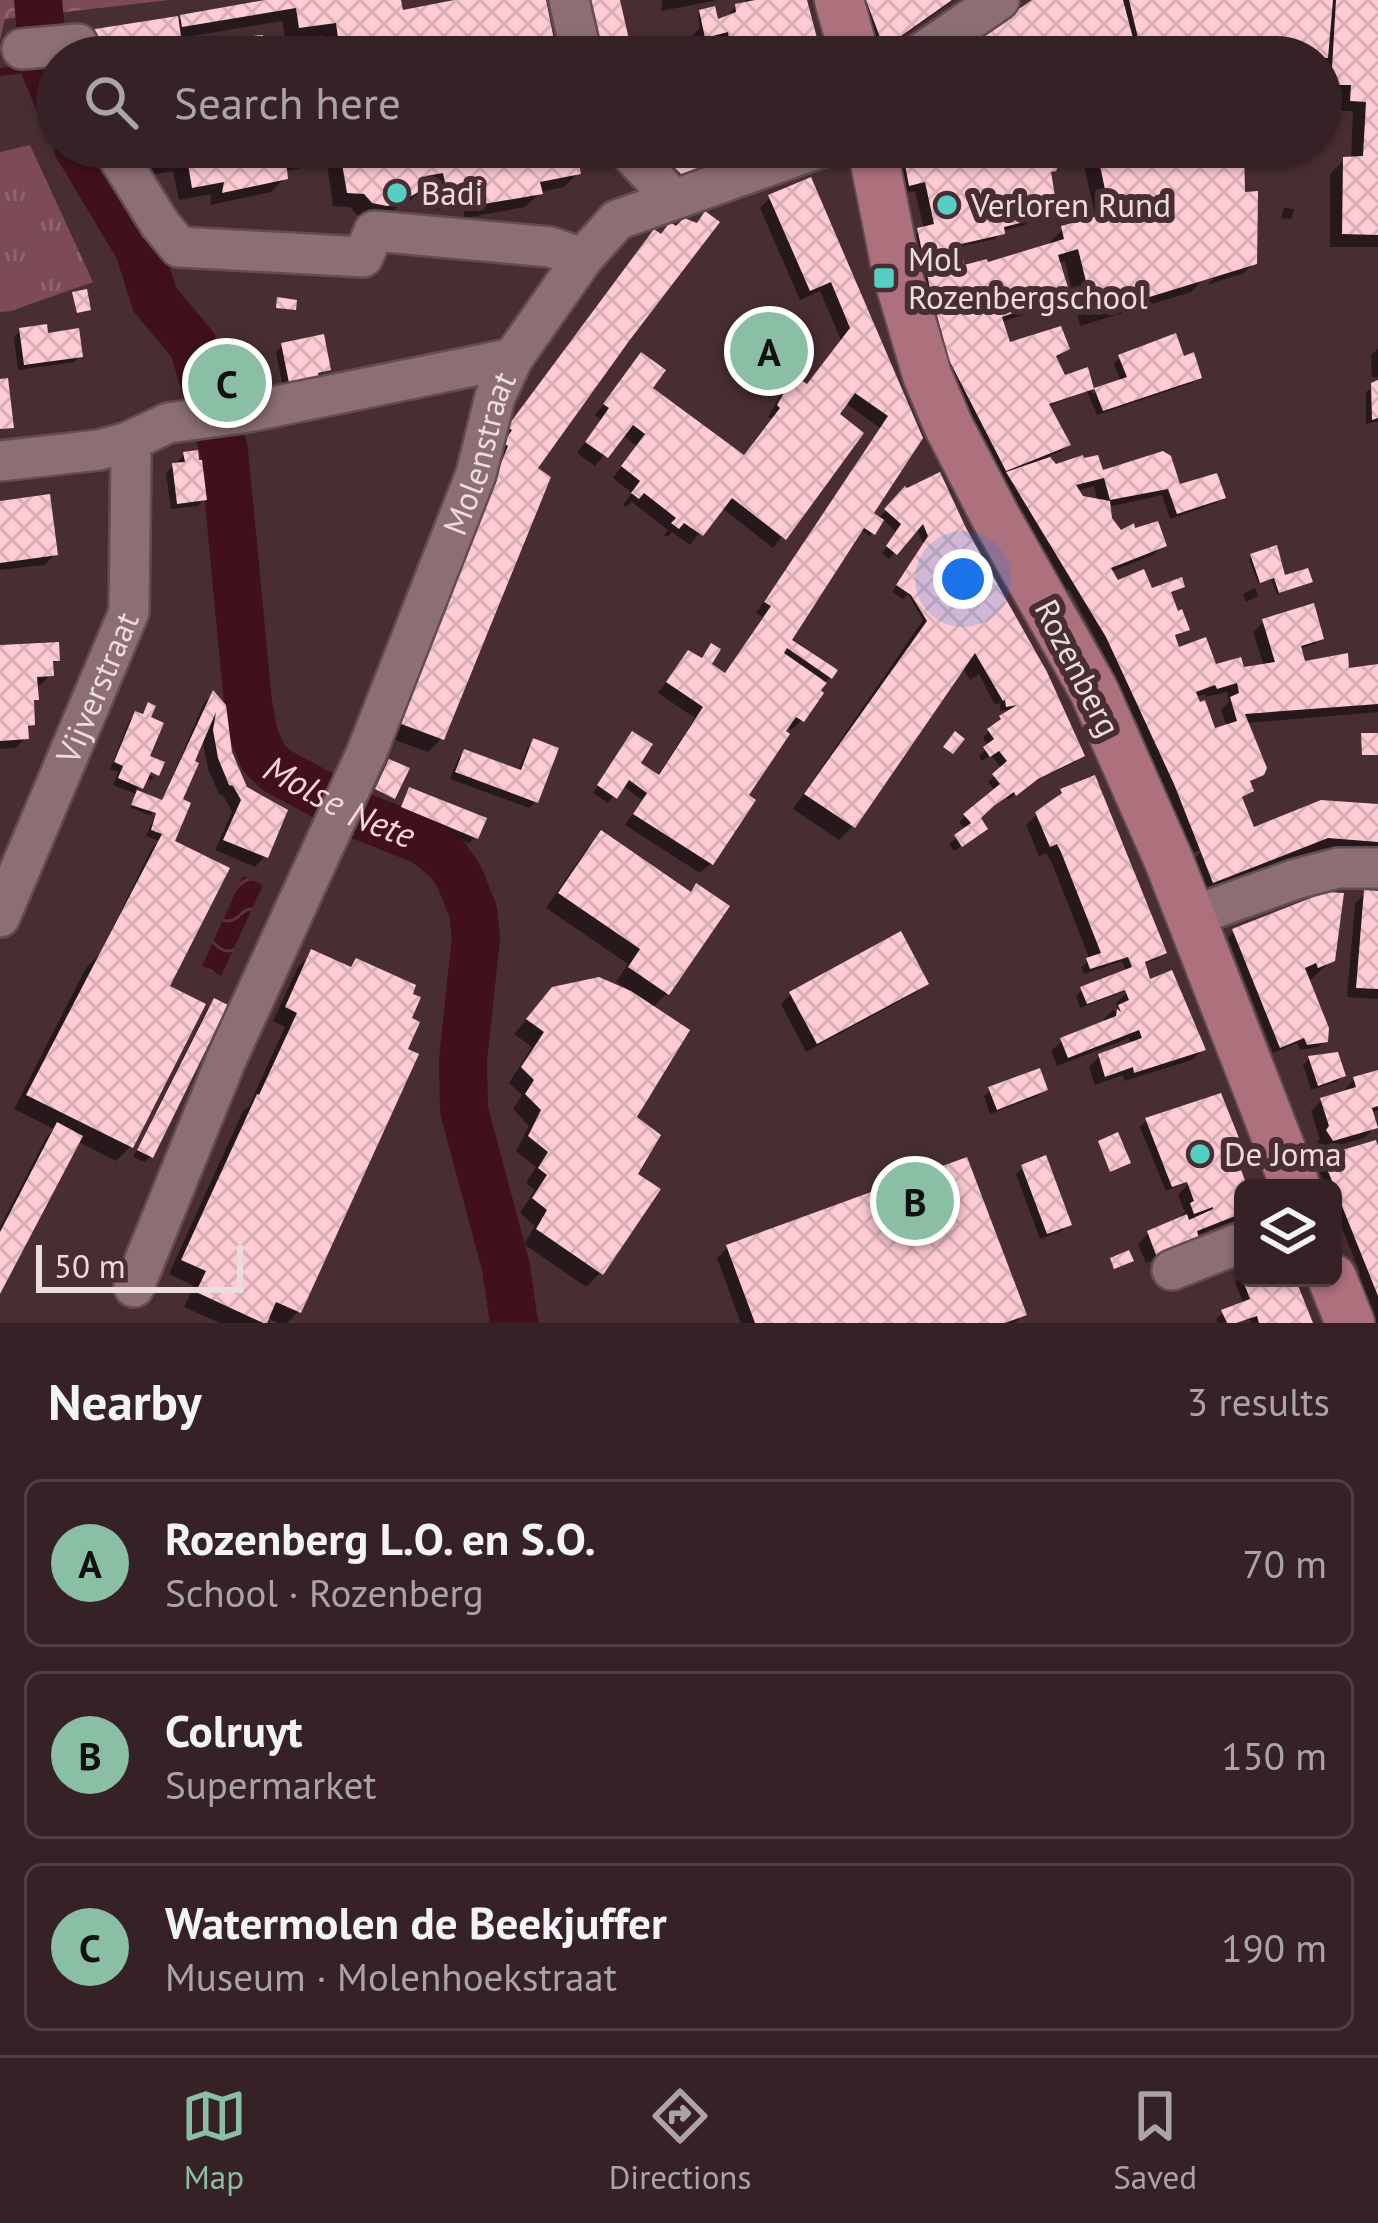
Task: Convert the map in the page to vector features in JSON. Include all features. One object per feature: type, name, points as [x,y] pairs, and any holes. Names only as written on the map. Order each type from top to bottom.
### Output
[{"type":"main road","points":[[839,0],[849,36]]},
{"type":"main road","name":"Rozenberg","points":[[876,168],[897,273],[927,375],[995,516],[1094,691],[1168,861],[1292,1179]]},
{"type":"main road","points":[[1336,1287],[1350,1323]]},
{"type":"street","points":[[569,0],[577,36]]},
{"type":"street","points":[[947,36],[999,0]]},
{"type":"street","points":[[125,168],[179,248],[363,257],[374,231],[550,247],[583,258]]},
{"type":"street","points":[[644,168],[672,198]]},
{"type":"street","name":"Molenstraat","points":[[134,1287],[226,1060],[338,814],[476,474],[495,398],[513,358],[583,258],[617,220],[760,168]]},
{"type":"street","points":[[0,461],[99,450],[206,417],[513,358]]},
{"type":"street","name":"Vijverstraat","points":[[0,917],[129,612],[128,442]]},
{"type":"street","points":[[1190,917],[1338,868],[1378,868]]},
{"type":"street","points":[[1172,1270],[1234,1246]]},
{"type":"green space","points":[[0,0],[169,0],[5,19],[0,40]]},
{"type":"green space","points":[[30,145],[36,168],[41,168],[93,282],[0,312],[0,152]]},
{"type":"water","points":[[243,876],[263,885],[221,976],[202,966]]},
{"type":"building","points":[[265,0],[401,0],[403,10],[454,0],[546,0],[553,36],[338,36],[336,23],[299,28],[296,8],[182,27],[180,15]]},
{"type":"building","points":[[589,0],[620,0],[628,36],[597,36]]},
{"type":"building","points":[[807,0],[816,36],[729,36],[728,32],[705,36],[699,10],[715,6],[718,19],[736,12],[735,4]]},
{"type":"building","points":[[866,0],[952,0],[901,36],[880,36]]},
{"type":"building","points":[[1032,0],[1123,0],[1132,36],[980,36]]},
{"type":"building","points":[[1129,0],[1333,0],[1330,36],[1138,36]]},
{"type":"building","points":[[1336,0],[1378,0],[1378,235],[1342,234],[1343,157],[1363,156],[1366,102],[1350,101],[1351,85],[1342,85],[1342,36],[1334,36]]},
{"type":"building","points":[[178,16],[181,36],[96,36],[95,29]]},
{"type":"building","points":[[189,168],[287,168],[288,179],[222,193],[224,182],[192,188]]},
{"type":"building","points":[[343,168],[580,168],[581,174],[540,182],[543,194],[478,205],[476,193],[448,198],[443,173],[426,176],[428,186],[387,206],[372,203],[364,194],[347,193]]},
{"type":"building","points":[[675,168],[701,168],[682,175]]},
{"type":"building","points":[[906,168],[1057,168],[1051,172],[1055,196],[1032,201],[1035,219],[1004,227],[1005,234],[961,244],[964,265],[1064,239],[1061,226],[1110,213],[1100,168],[1244,168],[1245,192],[1258,191],[1257,264],[1094,314],[1078,249],[1058,255],[1070,294],[1002,317],[1010,342],[1061,326],[1070,349],[1056,356],[1065,375],[1088,367],[1094,389],[1049,404],[1071,445],[1006,471],[949,360],[917,228],[934,224],[925,182],[909,186]]},
{"type":"building","points":[[811,177],[923,438],[874,513],[884,520],[875,535],[864,528],[792,640],[838,670],[832,679],[787,648],[784,653],[827,683],[821,690],[824,693],[804,722],[796,717],[786,731],[790,734],[749,795],[756,800],[713,865],[633,814],[647,793],[629,780],[617,799],[597,785],[632,731],[653,744],[641,763],[659,775],[703,707],[666,682],[688,650],[702,658],[711,643],[721,649],[712,664],[725,673],[771,606],[764,602],[888,416],[855,393],[840,414],[864,433],[786,540],[732,498],[703,536],[684,523],[679,529],[671,523],[676,518],[644,493],[639,499],[631,493],[640,481],[621,466],[645,434],[633,425],[608,458],[585,442],[609,408],[603,404],[641,352],[666,370],[653,388],[744,455],[780,408],[777,405],[794,375],[807,384],[850,328],[831,282],[810,291],[768,195]]},
{"type":"building","points":[[705,211],[720,222],[538,468],[551,477],[444,740],[396,722],[508,446],[503,443],[512,430],[507,427],[654,229],[661,234],[670,222],[676,226],[684,218],[697,223]]},
{"type":"building","points":[[87,289],[91,310],[77,313],[72,292]]},
{"type":"building","points":[[277,297],[297,300],[296,310],[276,308]]},
{"type":"building","points":[[47,324],[48,333],[79,328],[83,357],[24,365],[19,328]]},
{"type":"building","points":[[1176,333],[1184,356],[1194,352],[1202,378],[1103,411],[1094,388],[1127,377],[1118,355]]},
{"type":"building","points":[[324,334],[331,370],[289,383],[281,343]]},
{"type":"building","points":[[237,368],[243,393],[218,399],[212,374]]},
{"type":"building","points":[[8,378],[14,428],[0,429],[0,379]]},
{"type":"building","points":[[1378,380],[1378,418],[1372,420],[1371,383]]},
{"type":"building","points":[[198,450],[207,500],[177,504],[172,463],[185,462],[183,452]]},
{"type":"building","points":[[1163,451],[1171,456],[1180,484],[1217,473],[1226,498],[1177,514],[1168,489],[1110,500],[1104,478],[1076,485],[1083,496],[1110,501],[1112,518],[1121,530],[1134,523],[1135,528],[1158,521],[1167,546],[1111,568],[1118,580],[1144,569],[1152,588],[1182,577],[1185,587],[1171,592],[1190,630],[1175,635],[1179,647],[1206,637],[1216,664],[1241,657],[1244,667],[1275,662],[1262,619],[1314,603],[1324,639],[1301,646],[1305,661],[1348,653],[1349,668],[1378,664],[1378,704],[1245,714],[1267,768],[1264,775],[1250,781],[1254,791],[1242,797],[1254,827],[1321,800],[1378,804],[1378,842],[1328,838],[1213,883],[1174,784],[1106,637],[1006,472],[1050,457],[1056,464],[1083,455],[1098,455],[1103,470]],"holes":[[[1237,683],[1239,693],[1230,697],[1237,721],[1215,728],[1205,700],[1200,702],[1196,692]]]},
{"type":"building","points":[[940,472],[1047,672],[1085,756],[995,805],[981,818],[988,829],[962,847],[954,835],[971,823],[963,814],[1000,784],[992,774],[1007,761],[999,751],[990,757],[983,747],[994,739],[987,729],[1017,705],[1006,707],[975,653],[855,828],[804,794],[927,621],[911,595],[896,585],[928,536],[923,524],[897,555],[886,546],[901,524],[884,509],[905,486]]},
{"type":"building","points":[[50,494],[58,555],[0,563],[0,501]]},
{"type":"building","points":[[1277,545],[1285,575],[1308,568],[1313,582],[1279,593],[1274,578],[1260,583],[1250,554]]},
{"type":"building","points":[[59,642],[60,661],[53,661],[54,676],[37,677],[39,700],[34,700],[35,725],[28,726],[29,739],[0,741],[0,645]]},
{"type":"building","points":[[213,690],[226,705],[232,752],[247,787],[288,810],[268,858],[223,840],[241,800],[218,758],[213,730],[216,712],[195,761],[199,763],[183,799],[191,803],[175,841],[230,868],[170,986],[206,1004],[133,1148],[26,1095],[162,834],[151,830],[156,813],[131,805],[137,790],[162,800]]},
{"type":"building","points":[[148,702],[156,706],[151,717],[164,723],[150,756],[165,762],[159,776],[151,772],[143,789],[118,778],[123,766],[114,762],[135,711],[143,714]]},
{"type":"building","points":[[955,731],[965,739],[953,754],[943,747]]},
{"type":"building","points":[[1361,733],[1378,733],[1378,755],[1362,755]]},
{"type":"building","points":[[533,738],[559,748],[538,803],[455,772],[464,749],[521,770]]},
{"type":"building","points":[[389,759],[410,768],[395,799],[375,789]]},
{"type":"building","points":[[1095,775],[1167,953],[1145,962],[1150,979],[1172,970],[1206,1050],[1134,1073],[1133,1067],[1105,1077],[1098,1054],[1142,1038],[1139,1030],[1068,1058],[1060,1038],[1116,1016],[1117,1009],[1121,1012],[1118,1005],[1129,1000],[1125,990],[1087,1004],[1080,987],[1132,967],[1128,957],[1090,969],[1086,958],[1101,953],[1061,852],[1057,844],[1050,847],[1035,812],[1062,793],[1060,789]]},
{"type":"building","points":[[409,787],[487,818],[478,839],[401,807]]},
{"type":"building","points":[[601,830],[691,892],[696,883],[730,906],[669,995],[628,967],[640,949],[558,893]]},
{"type":"building","points":[[1364,890],[1378,891],[1378,989],[1356,988]]},
{"type":"building","points":[[1326,892],[1344,893],[1335,961],[1305,968],[1329,1028],[1328,1042],[1307,1045],[1304,1038],[1280,1048],[1232,929]]},
{"type":"building","points":[[901,931],[929,984],[817,1044],[789,992]]},
{"type":"building","points":[[311,949],[351,967],[356,958],[416,985],[413,994],[421,997],[412,1018],[420,1022],[408,1049],[419,1054],[301,1313],[276,1302],[263,1323],[196,1292],[206,1271],[181,1260],[297,1013],[285,1007]]},
{"type":"building","points":[[599,977],[631,991],[690,1030],[637,1117],[661,1135],[638,1174],[661,1189],[603,1275],[536,1229],[547,1210],[532,1198],[547,1175],[538,1168],[548,1152],[528,1136],[541,1110],[525,1094],[534,1080],[521,1067],[544,1032],[526,1019],[552,987]]},
{"type":"building","points":[[214,998],[228,1005],[153,1158],[137,1150]]},
{"type":"building","points":[[1338,1052],[1346,1076],[1318,1086],[1308,1056]]},
{"type":"building","points":[[1040,1068],[1048,1090],[997,1110],[988,1087]]},
{"type":"building","points":[[1378,1070],[1378,1106],[1372,1108],[1378,1128],[1333,1141],[1320,1098],[1356,1087],[1353,1077]]},
{"type":"building","points":[[1221,1093],[1247,1158],[1238,1162],[1245,1179],[1234,1179],[1234,1217],[1197,1231],[1199,1238],[1156,1255],[1147,1231],[1187,1214],[1189,1220],[1213,1207],[1194,1214],[1187,1182],[1172,1187],[1145,1118]]},
{"type":"building","points":[[57,1122],[83,1136],[0,1294],[0,1232]]},
{"type":"building","points":[[1118,1132],[1131,1163],[1110,1172],[1098,1141]]},
{"type":"building","points":[[1376,1140],[1378,1296],[1342,1206],[1342,1179],[1331,1179],[1322,1156]]},
{"type":"building","points":[[1046,1155],[1072,1225],[1047,1234],[1021,1165]]},
{"type":"building","points":[[967,1157],[1027,1315],[1005,1323],[755,1323],[726,1245]]},
{"type":"building","points":[[1129,1250],[1134,1261],[1114,1269],[1110,1258]]},
{"type":"building","points":[[1245,1287],[1299,1287],[1313,1323],[1259,1323],[1257,1316],[1227,1323],[1221,1310],[1250,1299]]},
{"type":"waterway","name":"Molse Nete","points":[[38,0],[41,36]]},
{"type":"waterway","points":[[0,72],[30,68]]},
{"type":"waterway","name":"Molse Nete","points":[[91,168],[139,249],[155,300],[193,345],[224,450],[248,702],[263,757],[276,770],[361,816],[424,841],[448,860],[473,911],[476,937],[463,1061],[464,1110],[506,1267],[514,1323]]},
{"type":"place","name":"Badi","points":[[397,193]]},
{"type":"place","name":"Verloren Rund","points":[[947,205]]},
{"type":"place","name":"Mol Rozenbergschool","points":[[884,278]]},
{"type":"place","name":"Rozenberg L.O. en S.O.","points":[[769,351]]},
{"type":"place","name":"Watermolen de Beekjuffer","points":[[227,383]]},
{"type":"place","name":"De Joma","points":[[1200,1154]]},
{"type":"place","name":"Colruyt","points":[[915,1201]]}]
